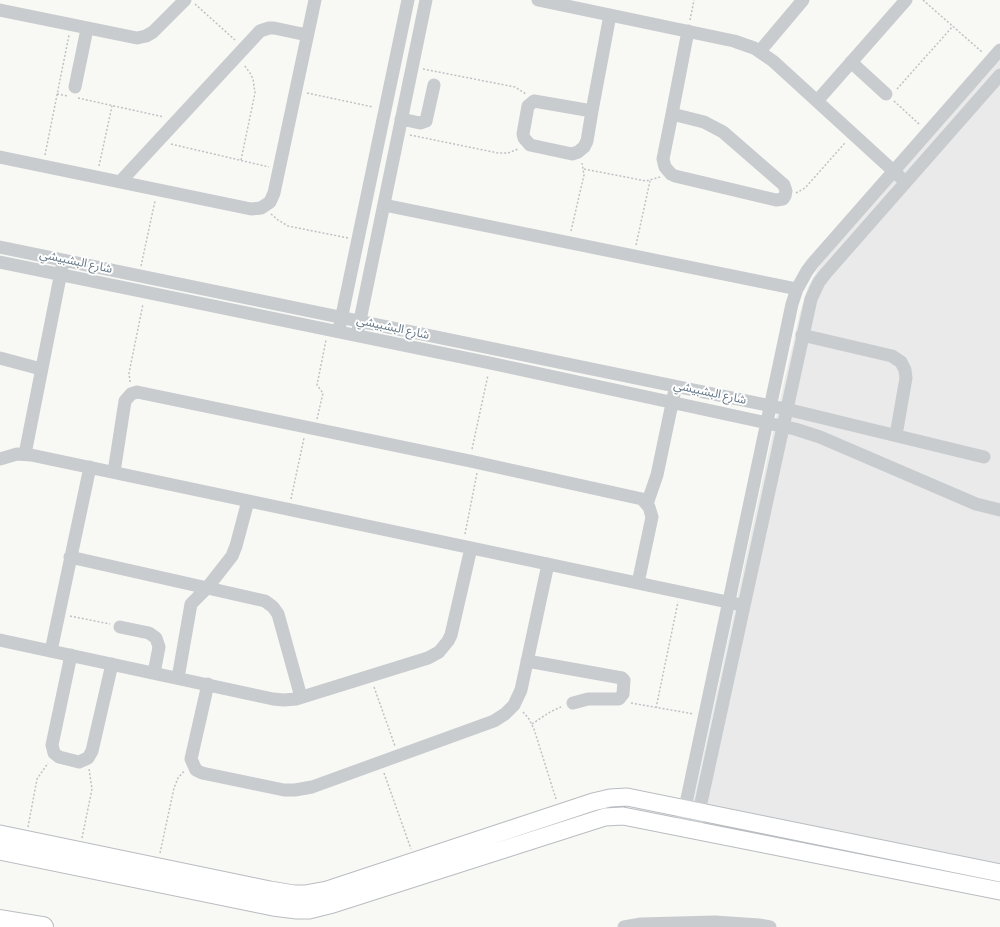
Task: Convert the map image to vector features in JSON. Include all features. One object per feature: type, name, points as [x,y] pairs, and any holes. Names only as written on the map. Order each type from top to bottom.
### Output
[{"type":"highway","points":[[0,920],[43,927]]},
{"type":"main road","points":[[0,834],[294,894],[327,890],[561,812],[601,800],[618,797],[636,798],[1000,873]]},
{"type":"main road","points":[[0,851],[273,908],[297,910],[322,908],[605,817],[623,816],[1000,891]]},
{"type":"street","points":[[2,0],[0,10],[132,38],[141,38],[154,32],[185,0]]},
{"type":"street","points":[[0,156],[251,209],[256,209],[266,205],[272,198],[279,169],[314,0]]},
{"type":"street","points":[[334,331],[341,317],[408,0]]},
{"type":"street","points":[[356,335],[426,0]]},
{"type":"street","points":[[538,0],[582,5],[610,15],[741,43],[760,51],[773,61],[906,182]]},
{"type":"street","points":[[760,51],[803,0]]},
{"type":"street","points":[[817,101],[906,0]]},
{"type":"street","points":[[592,111],[536,100],[531,102],[528,106],[523,134],[526,141],[530,145],[572,154],[578,152],[584,147],[587,141],[610,15]]},
{"type":"street","points":[[120,182],[260,31],[269,28],[307,35]]},
{"type":"street","points":[[75,87],[87,29]]},
{"type":"street","points":[[672,114],[704,122],[723,132],[784,185],[786,193],[782,198],[776,200],[675,176],[665,167],[663,159],[688,32]]},
{"type":"street","points":[[692,810],[705,716],[770,406],[792,304],[797,289],[806,271],[1000,50]]},
{"type":"street","points":[[851,62],[888,96]]},
{"type":"street","points":[[688,828],[744,606],[811,298],[819,282],[1000,75]]},
{"type":"street","points":[[402,119],[420,123],[426,121],[434,85]]},
{"type":"street","points":[[384,205],[797,289]]},
{"type":"street","name":"شارع البشبيشي","points":[[0,247],[786,409],[984,457]]},
{"type":"street","points":[[25,454],[64,260]]},
{"type":"street","name":"شارع البشبيشي","points":[[0,262],[490,363],[782,426],[820,437],[971,502],[1000,510]]},
{"type":"street","points":[[802,335],[892,356],[901,362],[905,370],[906,378],[896,435]]},
{"type":"street","points":[[0,358],[41,369]]},
{"type":"street","points":[[647,504],[657,475],[676,386]]},
{"type":"street","points":[[114,472],[126,401],[131,394],[137,392],[310,427],[639,498],[647,504],[652,517],[638,583]]},
{"type":"street","points":[[0,459],[17,454],[25,454],[744,606]]},
{"type":"street","points":[[51,651],[90,467]]},
{"type":"street","points":[[178,678],[192,604],[226,565],[234,551],[248,501]]},
{"type":"street","points":[[0,640],[279,700],[290,700],[428,658],[439,652],[444,647],[451,635],[467,547]]},
{"type":"street","points":[[70,558],[265,601],[276,610],[278,614],[301,697]]},
{"type":"street","points":[[208,684],[192,755],[192,763],[196,770],[202,773],[284,790],[312,787],[494,721],[505,714],[514,705],[521,690],[548,564]]},
{"type":"street","points":[[120,626],[149,633],[156,638],[159,647],[154,673]]},
{"type":"street","points":[[71,655],[52,742],[53,750],[56,755],[79,762],[85,760],[92,751],[112,664]]},
{"type":"street","points":[[527,661],[622,678],[625,681],[623,694],[617,700],[588,699],[573,703]]},
{"type":"street","points":[[624,927],[641,924],[715,922],[770,927]]},
{"type":"path","points":[[190,0],[239,53],[241,62],[250,73],[255,86],[255,93],[241,160]]},
{"type":"path","points":[[688,32],[694,0]]},
{"type":"path","points":[[923,0],[991,60]]},
{"type":"path","points":[[42,165],[71,25]]},
{"type":"path","points":[[928,132],[888,96],[953,26]]},
{"type":"path","points":[[412,67],[515,87],[525,93],[531,102]]},
{"type":"path","points":[[296,90],[385,110]]},
{"type":"path","points":[[57,94],[178,120]]},
{"type":"path","points":[[96,176],[112,106]]},
{"type":"path","points":[[399,133],[498,153],[518,149],[526,141]]},
{"type":"path","points":[[786,193],[794,193],[805,188],[853,134]]},
{"type":"path","points":[[158,141],[279,169]]},
{"type":"path","points":[[569,243],[584,175],[578,152]]},
{"type":"path","points":[[583,169],[646,181],[658,178],[668,170]]},
{"type":"path","points":[[634,256],[650,181]]},
{"type":"path","points":[[139,275],[157,189]]},
{"type":"path","points":[[266,205],[273,216],[288,226],[358,240]]},
{"type":"path","points":[[137,392],[131,383],[129,373],[145,292]]},
{"type":"path","points":[[289,509],[310,427],[323,393],[317,385],[334,331]]},
{"type":"path","points":[[467,547],[474,462],[490,363]]},
{"type":"path","points":[[656,708],[680,592]]},
{"type":"path","points":[[59,613],[120,626]]},
{"type":"path","points":[[370,676],[398,756]]},
{"type":"path","points":[[620,698],[656,708],[705,716]]},
{"type":"path","points":[[532,724],[550,712],[573,703]]},
{"type":"path","points":[[514,705],[525,713],[532,724],[561,812]]},
{"type":"path","points":[[25,839],[37,779],[46,764],[56,755]]},
{"type":"path","points":[[80,850],[92,788],[91,774],[85,760]]},
{"type":"path","points":[[380,762],[415,861]]},
{"type":"path","points":[[158,867],[174,788],[181,774],[192,763]]},
{"type":"shaded area","points":[[1000,60],[1000,882],[690,817],[777,413],[800,313],[808,287],[820,265],[827,256]]}]
